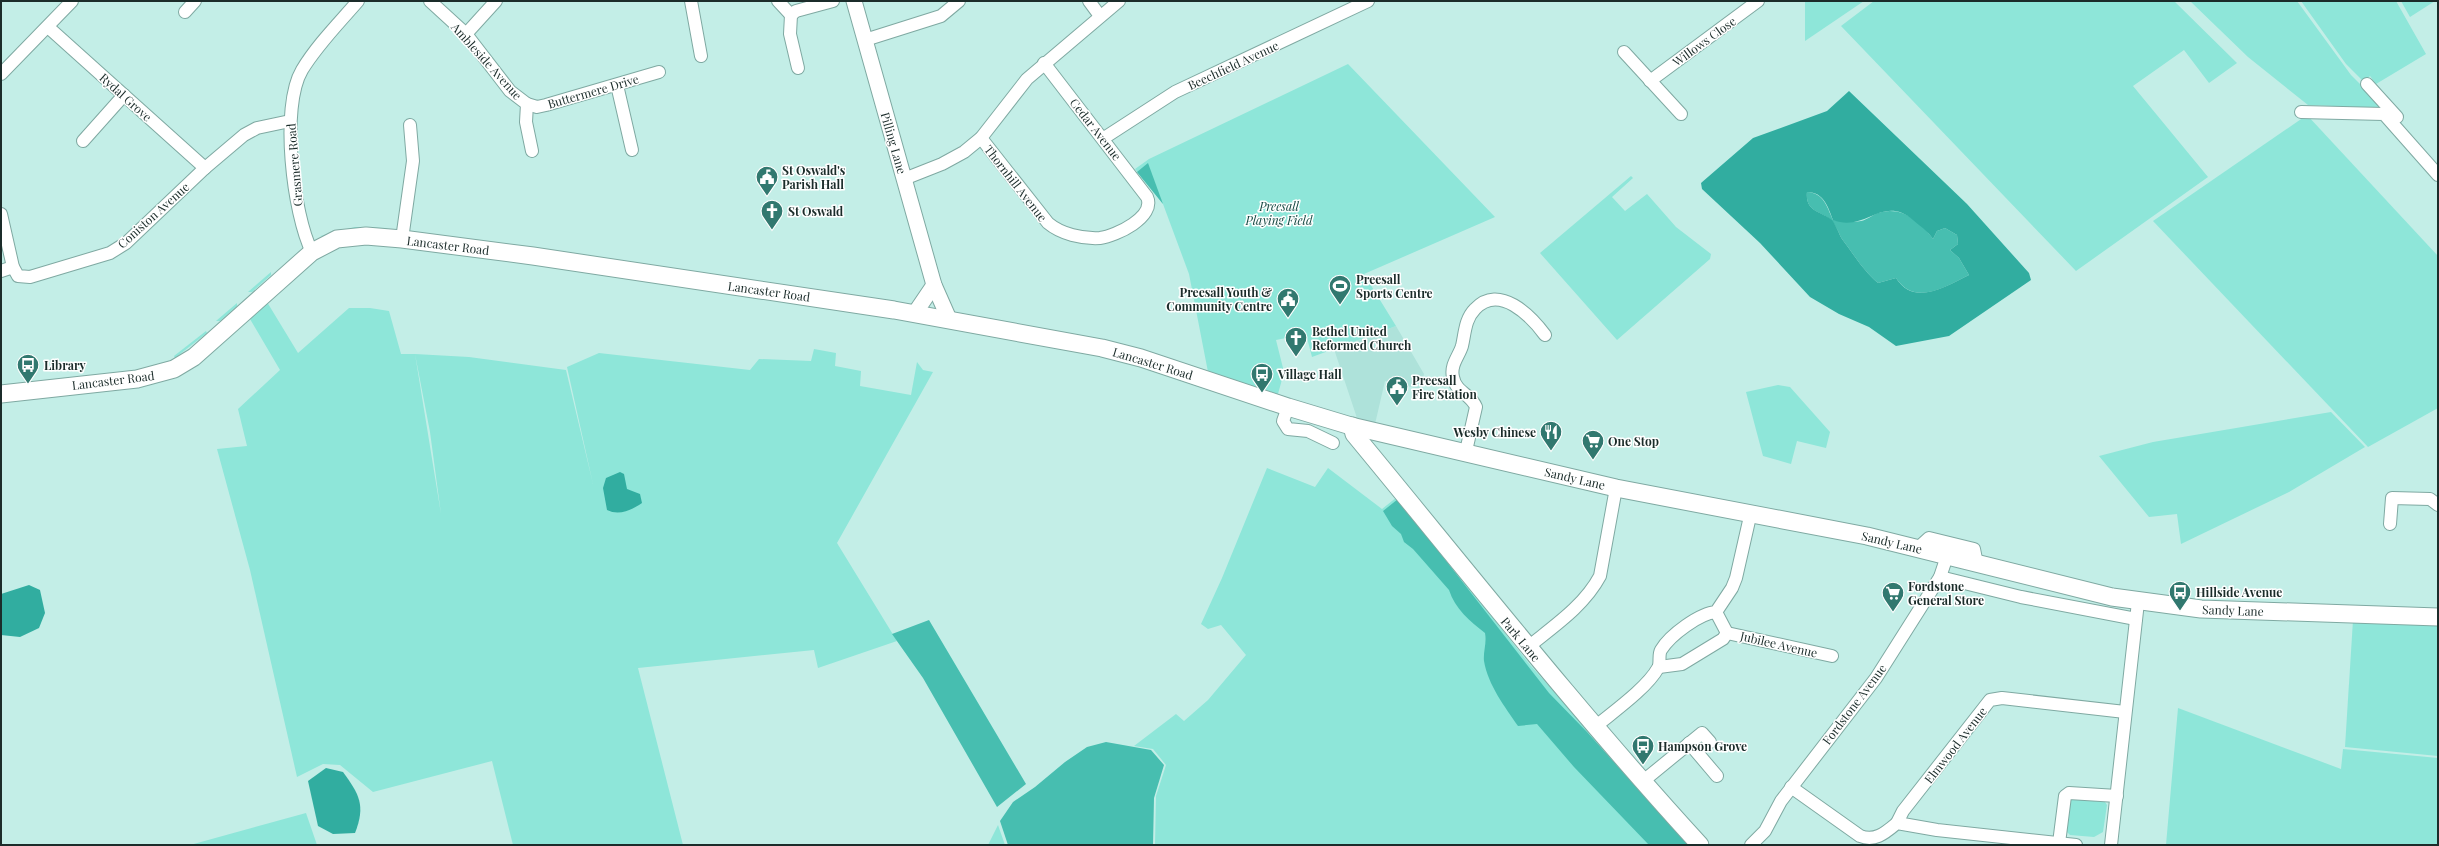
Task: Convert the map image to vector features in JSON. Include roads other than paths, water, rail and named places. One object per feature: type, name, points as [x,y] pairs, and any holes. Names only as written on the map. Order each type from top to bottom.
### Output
[{"type":"main road","name":"Lancaster Road","points":[[1,394],[137,379],[174,369],[194,357],[312,252],[337,239],[366,236],[402,239],[533,256],[915,313],[1124,353],[1288,407],[1352,426]]},
{"type":"main road","name":"Sandy Lane","points":[[1352,426],[1466,451],[1616,488],[1751,512],[1918,548],[1978,564],[2138,602],[2201,609],[2438,617]]},
{"type":"main road","name":"Park Lane","points":[[1352,426],[1354,434],[1528,647],[1642,782],[1700,845]]},
{"type":"main road","points":[[1376,460],[1380,456],[1388,433]]},
{"type":"street","points":[[1,74],[72,1]]},
{"type":"street","name":"Grasmere Road","points":[[312,252],[304,236],[299,213],[290,121],[293,95],[302,71],[358,1]]},
{"type":"street","name":"Ambleside Avenue","points":[[430,1],[466,34],[510,91],[527,104],[526,122],[532,151]]},
{"type":"street","points":[[466,34],[496,1]]},
{"type":"street","points":[[691,1],[701,56]]},
{"type":"street","points":[[778,1],[791,15],[790,34],[798,68]]},
{"type":"street","points":[[791,15],[796,11],[833,1]]},
{"type":"street","name":"Pilling Lane","points":[[854,1],[934,285],[945,319]]},
{"type":"street","points":[[865,40],[941,16],[959,1]]},
{"type":"street","points":[[1089,1],[1100,16]]},
{"type":"street","points":[[904,179],[959,155],[981,138],[1027,79],[1044,63],[1119,1]]},
{"type":"street","name":"Beechfield Avenue","points":[[1104,138],[1175,92],[1368,1]]},
{"type":"street","name":"Willows Close","points":[[1650,80],[1758,1]]},
{"type":"street","name":"Rydal Grove","points":[[48,27],[205,168]]},
{"type":"street","points":[[1624,52],[1680,114]]},
{"type":"street","name":"Cedar Avenue","points":[[1044,63],[1104,138],[1147,197]]},
{"type":"street","name":"Buttermere Drive","points":[[527,104],[536,107],[546,105],[659,72]]},
{"type":"street","points":[[2367,84],[2438,165]]},
{"type":"street","points":[[616,85],[632,150]]},
{"type":"street","points":[[83,141],[124,95]]},
{"type":"street","points":[[2301,112],[2384,114],[2438,175]]},
{"type":"street","name":"Coniston Avenue","points":[[13,267],[18,276],[30,277],[110,253],[126,243],[205,168],[244,135],[257,128],[290,121]]},
{"type":"street","points":[[402,239],[413,161],[410,125]]},
{"type":"street","name":"Thornhill Avenue","points":[[981,138],[1048,223],[1061,233],[1093,238],[1110,235],[1141,219],[1149,208],[1147,197]]},
{"type":"street","points":[[1,214],[13,267],[1,271]]},
{"type":"street","points":[[915,313],[934,285]]},
{"type":"street","points":[[1466,451],[1476,407],[1472,399],[1459,391],[1454,382],[1452,371],[1456,357],[1461,348],[1466,325],[1475,308],[1491,300],[1511,304],[1530,317],[1545,335]]},
{"type":"street","points":[[1288,407],[1284,426],[1294,430],[1312,432],[1333,443]]},
{"type":"street","points":[[1528,647],[1574,609],[1594,588],[1600,576],[1616,488]]},
{"type":"street","points":[[2390,524],[2392,498],[2430,499],[2438,505]]},
{"type":"street","points":[[1595,727],[1636,692],[1659,667],[1661,650],[1670,640],[1700,617],[1716,612],[1736,578],[1751,512]]},
{"type":"street","points":[[1918,548],[1929,538],[1974,549],[1978,564]]},
{"type":"street","name":"Fordstone Avenue","points":[[1751,845],[1765,831],[1774,811],[1791,787],[1876,678],[1940,577],[1947,556]]},
{"type":"street","points":[[1940,577],[2021,597],[2136,619]]},
{"type":"street","points":[[2111,845],[2138,602]]},
{"type":"street","points":[[1659,667],[1682,664],[1723,639],[1727,633],[1716,612]]},
{"type":"street","name":"Jubilee Avenue","points":[[1727,633],[1832,656]]},
{"type":"street","name":"Elmwood Avenue","points":[[1897,823],[1903,811],[1990,700],[2002,698],[2126,712]]},
{"type":"street","points":[[1642,782],[1702,733],[1710,742]]},
{"type":"street","points":[[1689,743],[1717,776]]},
{"type":"street","points":[[1791,787],[1860,836],[1867,839],[1876,838],[1897,823],[1930,830],[2076,845]]},
{"type":"street","points":[[2059,843],[2065,796],[2069,793],[2116,796]]},
{"type":"place","name":"St Oswald's Parish Hall","points":[[767,196]]},
{"type":"place","name":"St Oswald","points":[[772,230]]},
{"type":"place","name":"Preesall Sports Centre","points":[[1340,306]]},
{"type":"place","name":"Preesall Youth & Community Centre","points":[[1288,318]]},
{"type":"place","name":"Bethel United Reformed Church","points":[[1296,358]]},
{"type":"place","name":"Library","points":[[28,384]]},
{"type":"place","name":"Village Hall","points":[[1262,394]]},
{"type":"place","name":"Preesall Fire Station","points":[[1397,406]]},
{"type":"place","name":"Wesby Chinese","points":[[1551,452]]},
{"type":"place","name":"One Stop","points":[[1593,460]]},
{"type":"place","name":"Fordstone General Store","points":[[1893,612]]},
{"type":"place","name":"Hillside Avenue","points":[[2180,612]]},
{"type":"place","name":"Hampson Grove","points":[[1643,766]]},
{"type":"park label","name":"Preesall Playing Field","points":[[1279,213]]}]
